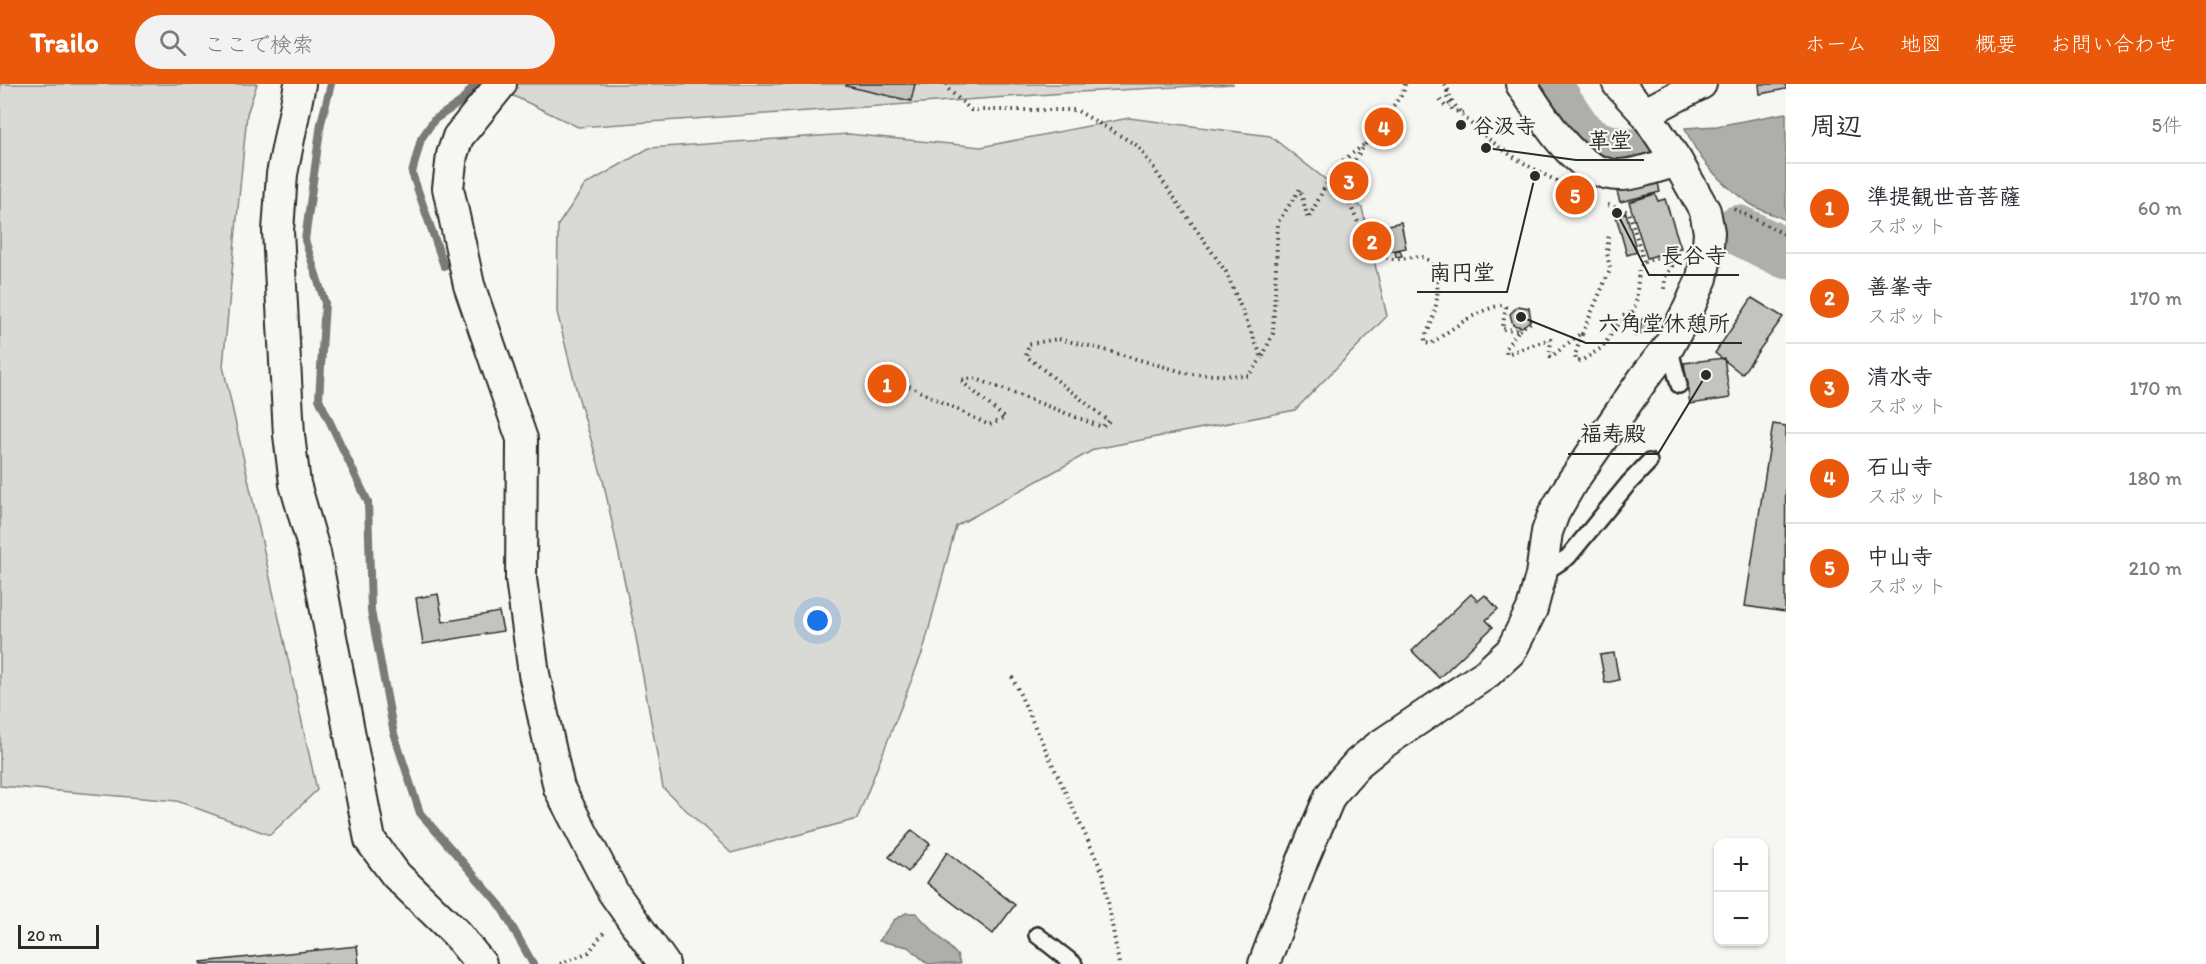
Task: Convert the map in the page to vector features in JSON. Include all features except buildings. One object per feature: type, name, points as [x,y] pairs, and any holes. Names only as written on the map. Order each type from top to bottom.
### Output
[{"type":"street","points":[[300,84],[282,174],[278,231],[289,435],[295,484],[315,553],[370,840],[396,875],[455,932],[481,964]]},
{"type":"street","points":[[501,84],[458,137],[452,155],[448,188],[470,285],[522,439],[521,579],[534,674],[559,788],[613,892],[664,964]]},
{"type":"street","points":[[1521,84],[1563,146],[1593,168],[1618,175],[1677,161]]},
{"type":"street","points":[[1264,964],[1302,862],[1330,796],[1358,763],[1379,746],[1486,674],[1511,651],[1532,609],[1541,574],[1547,532],[1563,497],[1644,378],[1669,346],[1702,278],[1709,232],[1706,211],[1646,113],[1618,84]]},
{"type":"street","points":[[1646,113],[1701,84]]},
{"type":"lane","points":[[1669,346],[1679,385]]},
{"type":"lane","points":[[1541,574],[1568,557],[1649,462]]},
{"type":"lane","points":[[1037,935],[1074,964]]},
{"type":"path","points":[[947,84],[947,88],[971,110],[1076,110],[1138,146],[1226,272],[1262,358]]},
{"type":"path","points":[[1405,84],[1403,93],[1365,144],[1346,179],[1350,203],[1373,249],[1381,255],[1394,259],[1418,255],[1425,257],[1433,267],[1437,302],[1425,343],[1431,344],[1491,307],[1502,305],[1506,307],[1502,329],[1519,330]]},
{"type":"path","points":[[1446,86],[1449,105],[1453,111],[1462,112]]},
{"type":"path","points":[[1446,86],[1452,100],[1479,131],[1527,167],[1562,183]]},
{"type":"path","points":[[1440,100],[1446,107],[1449,105]]},
{"type":"path","points":[[909,386],[989,425],[1005,418],[960,380],[974,378],[1102,427],[1108,421],[1026,356],[1029,344],[1058,339],[1190,374],[1248,376],[1262,358],[1273,333],[1278,222],[1300,189],[1308,219],[1336,166],[1365,144]]},
{"type":"path","points":[[1606,204],[1629,212],[1644,262]]},
{"type":"path","points":[[1706,211],[1727,205],[1786,235]]},
{"type":"path","points":[[1609,232],[1607,252],[1610,270],[1582,334],[1575,355],[1576,361],[1581,361],[1603,347],[1623,316],[1633,312],[1639,269],[1644,262],[1668,255],[1672,266]]},
{"type":"path","points":[[1534,320],[1519,330],[1505,349],[1507,354],[1550,339],[1549,356],[1551,357],[1582,334]]},
{"type":"path","points":[[1012,677],[1102,873],[1119,964]]},
{"type":"path","points":[[560,964],[589,952],[611,922],[614,914],[613,892]]},
{"type":"shaded area","points":[[0,84],[257,84],[247,114],[223,366],[317,790],[270,835],[177,801],[0,786]]},
{"type":"shaded area","points":[[489,84],[1234,84],[1079,92],[578,127]]},
{"type":"shaded area","points":[[1786,113],[1786,220],[1752,205],[1721,181],[1697,151],[1685,128],[1717,126]]},
{"type":"shaded area","points":[[1129,118],[1270,136],[1362,208],[1387,316],[1295,410],[1095,449],[956,526],[923,651],[857,819],[731,853],[663,788],[633,621],[603,480],[578,396],[557,312],[558,225],[585,185],[649,148],[848,134],[981,147]]},
{"type":"shaded area","points":[[906,913],[916,913],[957,955],[960,964],[928,964],[908,947],[879,941],[894,920]]},
{"type":"waterway","points":[[331,84],[321,123],[305,240],[325,303],[319,399],[368,502],[371,611],[394,734],[420,813],[500,905],[533,964]]},
{"type":"waterway","points":[[444,266],[412,173],[421,139],[434,120],[462,101],[475,84]]},
{"type":"waterway","points":[[1546,84],[1572,124],[1589,142],[1610,150],[1650,156]]},
{"type":"waterway","points":[[1738,230],[1786,254]]},
{"type":"place","name":"谷汲寺","points":[[1461,125]]},
{"type":"place","name":"石山寺","points":[[1384,127]]},
{"type":"place","name":"革堂","points":[[1486,148]]},
{"type":"place","name":"南円堂","points":[[1535,176]]},
{"type":"place","name":"清水寺","points":[[1349,181]]},
{"type":"place","name":"中山寺","points":[[1575,195]]},
{"type":"place","name":"長谷寺","points":[[1617,213]]},
{"type":"place","name":"善峯寺","points":[[1372,241]]},
{"type":"place","name":"六角堂休憩所","points":[[1521,317]]},
{"type":"place","name":"福寿殿","points":[[1706,375]]},
{"type":"place","name":"準提観世音菩薩","points":[[887,384]]}]
